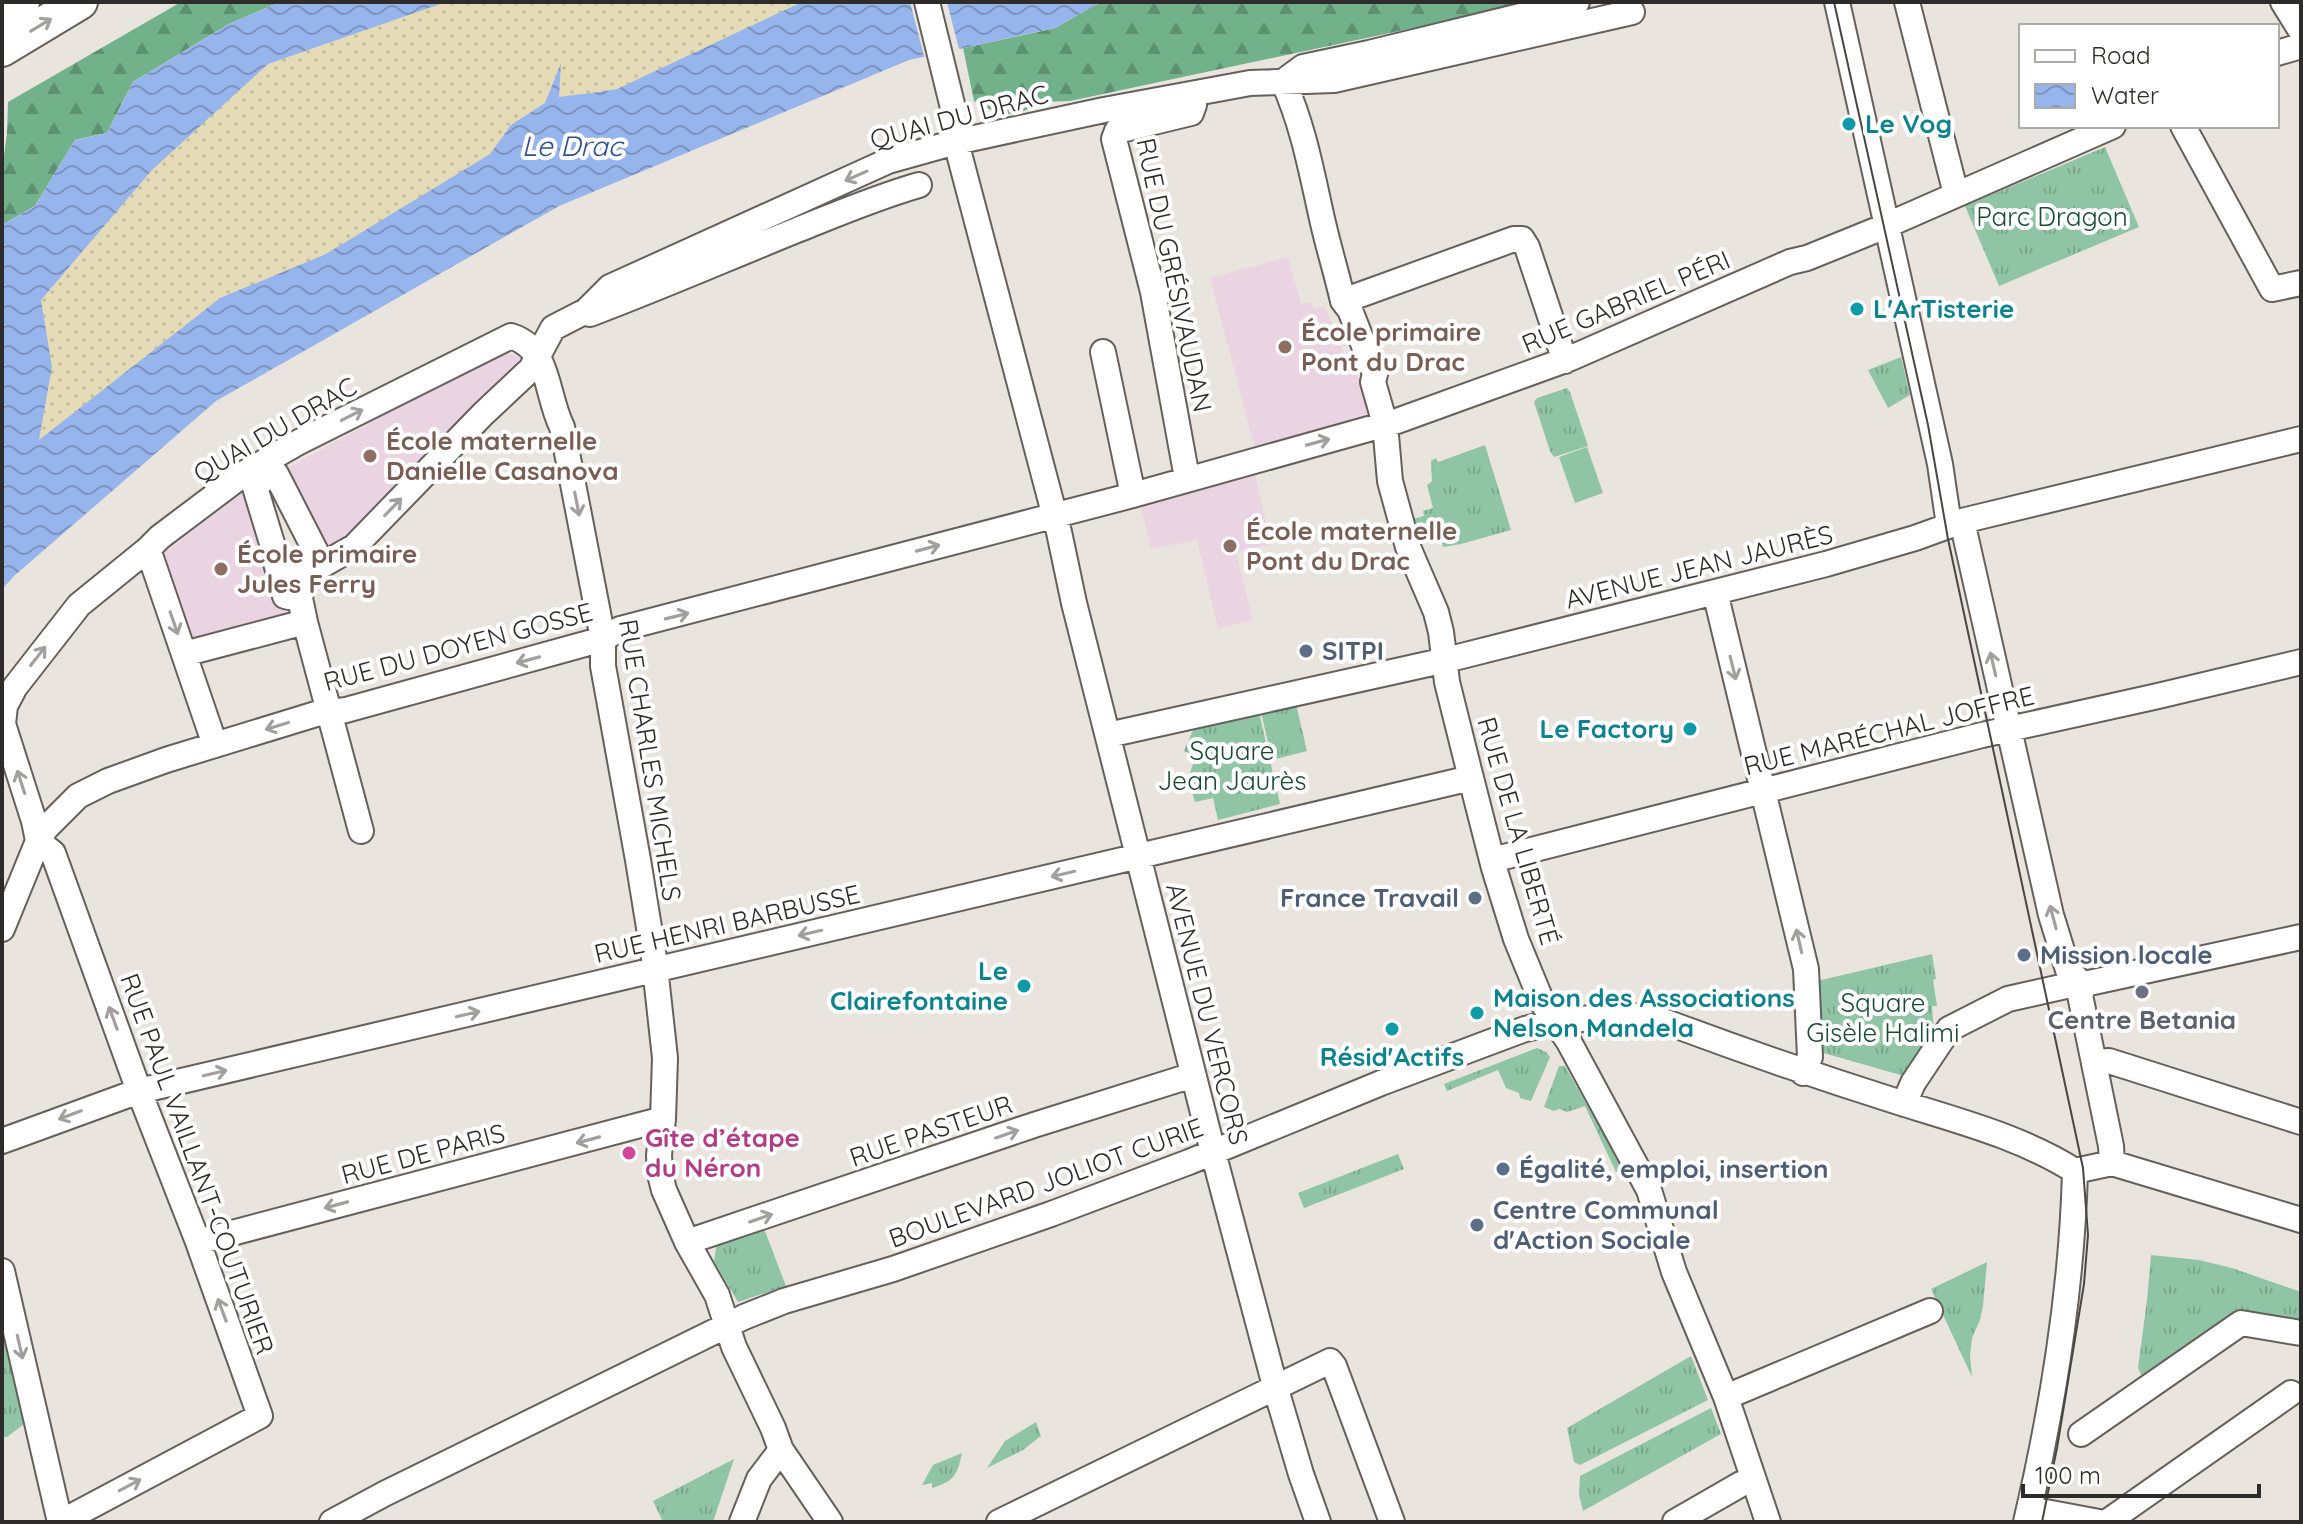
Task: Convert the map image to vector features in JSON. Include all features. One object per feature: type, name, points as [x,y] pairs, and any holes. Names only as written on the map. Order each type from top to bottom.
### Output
[{"type":"highway","points":[[2,15],[22,2]]},
{"type":"highway","points":[[2,49],[80,2]]},
{"type":"street","name":"AVENUE DU VERCORS","points":[[927,2],[953,108],[956,142],[1054,516],[1193,1075],[1275,1386],[1318,1522]]},
{"type":"street","name":"QUAI DU DRAC","points":[[1283,81],[1303,67],[1577,2]]},
{"type":"street","points":[[1837,2],[1940,464],[2008,729],[2051,915],[2068,970],[2081,985],[2080,995],[2112,1163]]},
{"type":"street","points":[[1907,2],[1956,194]]},
{"type":"street","points":[[2283,2],[2301,31]]},
{"type":"street","name":"QUAI DU DRAC","points":[[3,724],[5,706],[15,687],[79,605],[182,520],[245,473],[297,443],[511,336],[531,345],[538,355],[553,328],[586,311],[610,287],[888,161],[956,142],[1250,83],[1334,80],[1632,12]]},
{"type":"street","points":[[2279,52],[2301,46]]},
{"type":"street","name":"RUE DE LA LIBERTÉ","points":[[1283,81],[1286,111],[1323,222],[1343,301],[1350,310],[1375,374],[1373,382],[1385,424],[1390,481],[1412,557],[1439,622],[1447,682],[1492,860],[1516,939],[1542,1002],[1569,1042],[1649,1190],[1677,1280],[1726,1397],[1768,1522]]},
{"type":"street","name":"RUE DU GRÉSIVAUDAN","points":[[1187,478],[1153,292],[1114,139],[1117,131],[1191,113],[1194,105],[1191,94]]},
{"type":"street","name":"RUE GABRIEL PÉRI","points":[[1054,516],[1385,424],[1565,361],[2108,128]]},
{"type":"street","points":[[2184,128],[2272,289],[2301,283]]},
{"type":"street","name":"QUAI DU DRAC","points":[[586,311],[588,315],[653,291],[884,195],[919,185]]},
{"type":"street","points":[[1343,301],[1514,239],[1522,239],[1565,361]]},
{"type":"street","points":[[1103,352],[1133,495]]},
{"type":"street","points":[[361,831],[302,610],[305,581],[317,568],[354,547],[531,369],[538,355]]},
{"type":"street","name":"RUE CHARLES MICHELS","points":[[538,355],[562,427],[603,639],[603,666],[655,970],[665,1058],[659,1155],[664,1190],[687,1242],[717,1295],[726,1326],[781,1450],[830,1522]]},
{"type":"street","name":"AVENUE JEAN JAURÈS","points":[[1108,735],[1446,660],[1826,564],[1956,523],[2301,439]]},
{"type":"street","name":"RUE DU DOYEN GOSSE","points":[[2,929],[46,828],[78,796],[108,781],[316,714],[346,710],[603,639],[620,629],[1029,520],[1054,516]]},
{"type":"street","points":[[148,549],[215,745]]},
{"type":"street","points":[[1715,592],[1806,969],[1810,1057],[1803,1073]]},
{"type":"street","points":[[184,654],[302,610]]},
{"type":"street","name":"RUE MARÉCHAL JOFFRE","points":[[1492,860],[2008,729],[2301,662]]},
{"type":"street","name":"RUE PAUL VAILLANT-COUTURIER","points":[[3,724],[38,841],[53,853],[260,1416],[61,1522]]},
{"type":"street","name":"RUE HENRI BARBUSSE","points":[[2,1141],[139,1091],[1471,778]]},
{"type":"street","points":[[1904,1104],[1913,1083],[1949,1029],[2008,999],[2301,937]]},
{"type":"street","name":"BOULEVARD JOLIOT CURIE","points":[[332,1522],[726,1326],[784,1301],[893,1269],[1051,1214],[1381,1083],[1525,1029],[1555,1022],[1618,1015],[1666,1022],[1803,1073],[1992,1133],[2048,1154],[2075,1171]]},
{"type":"street","points":[[2094,1063],[2109,1061],[2301,1122]]},
{"type":"street","name":"RUE PASTEUR","points":[[687,1242],[1193,1075]]},
{"type":"street","name":"RUE DE PARIS","points":[[198,1242],[663,1119]]},
{"type":"street","points":[[2099,1522],[2028,1516],[2057,1360],[2073,1235],[2075,1171],[2112,1163],[2301,1220]]},
{"type":"street","points":[[2,1271],[61,1522]]},
{"type":"street","points":[[1726,1397],[1930,1311]]},
{"type":"street","points":[[2081,1434],[2241,1323],[2301,1333]]},
{"type":"street","points":[[999,1522],[1330,1361],[1392,1522]]},
{"type":"street","points":[[2107,1522],[2291,1393]]},
{"type":"street","points":[[742,1522],[759,1479],[781,1450]]},
{"type":"street","points":[[1675,1522],[1741,1484],[1754,1480]]},
{"type":"shaded area","name":"École primaire Pont du Drac","points":[[1288,257],[1301,304],[1312,302],[1314,309],[1324,306],[1350,367],[1360,379],[1371,417],[1255,449],[1210,278]]},
{"type":"shaded area","name":"École maternelle Danielle Casanova","points":[[504,353],[522,356],[521,363],[356,531],[320,551],[278,473]]},
{"type":"shaded area","name":"École maternelle Pont du Drac","points":[[1253,467],[1271,544],[1236,553],[1253,620],[1218,628],[1197,540],[1151,549],[1139,498]]},
{"type":"shaded area","name":"École primaire Jules Ferry","points":[[254,484],[291,618],[194,647],[162,555]]},
{"type":"green space","points":[[181,2],[280,2],[229,24],[133,82],[107,133],[75,140],[35,206],[2,225],[2,171],[8,102]]},
{"type":"green space","points":[[1105,2],[1536,2],[1070,101],[1043,102],[1015,115],[988,109],[974,101],[963,48],[1055,28]]},
{"type":"green space","name":"Parc Dragon","points":[[2105,147],[2139,227],[1999,286],[1965,206]]},
{"type":"green space","points":[[1901,357],[1910,395],[1888,408],[1868,370]]},
{"type":"green space","points":[[1567,388],[1588,446],[1554,457],[1534,402],[1537,398]]},
{"type":"green space","points":[[1485,445],[1511,530],[1443,547],[1437,524],[1416,529],[1413,519],[1424,516],[1423,511],[1433,508],[1427,485],[1432,481],[1431,461],[1436,458],[1438,462]]},
{"type":"green space","points":[[1587,447],[1603,493],[1575,503],[1559,457]]},
{"type":"green space","points":[[1296,704],[1307,751],[1272,760],[1261,712]]},
{"type":"green space","name":"Square Jean Jaurès","points":[[1259,712],[1280,804],[1218,820],[1213,798],[1195,802],[1188,778],[1196,756],[1184,751],[1194,728]]},
{"type":"green space","name":"Square Gisèle Halimi","points":[[1932,954],[1937,1006],[1932,1006],[1935,1044],[1911,1078],[1820,1052],[1817,981]]},
{"type":"green space","points":[[1537,1048],[1550,1057],[1531,1101],[1520,1098],[1519,1093],[1506,1088],[1498,1070],[1447,1091],[1444,1084]]},
{"type":"green space","points":[[1559,1066],[1565,1066],[1623,1169],[1616,1172],[1585,1106],[1567,1112],[1544,1107]]},
{"type":"green space","points":[[1398,1154],[1404,1169],[1304,1208],[1298,1193]]},
{"type":"green space","points":[[763,1226],[786,1286],[738,1302],[714,1261],[717,1242]]},
{"type":"green space","points":[[2151,1255],[2199,1260],[2232,1268],[2301,1292],[2301,1326],[2241,1313],[2144,1381],[2138,1368]]},
{"type":"green space","points":[[1987,1262],[1983,1306],[1972,1338],[1972,1377],[1931,1289]]},
{"type":"green space","points":[[2,1305],[28,1421],[7,1437],[2,1437]]},
{"type":"green space","points":[[1691,1356],[1708,1400],[1580,1465],[1574,1462],[1567,1428]]},
{"type":"green space","points":[[1711,1408],[1721,1434],[1583,1511],[1579,1495],[1580,1476]]},
{"type":"green space","points":[[1036,1422],[1041,1436],[1023,1450],[987,1468],[1005,1441]]},
{"type":"green space","points":[[962,1453],[950,1480],[932,1488],[932,1483],[922,1485],[933,1465]]},
{"type":"green space","points":[[734,1459],[713,1522],[663,1522],[653,1501]]},
{"type":"sand","points":[[280,2],[1105,2],[1055,28],[909,60],[559,206],[216,401],[2,589],[2,225],[35,206],[75,140],[107,133],[133,82],[229,24]]},
{"type":"water","name":"Le Drac","points":[[280,2],[446,2],[268,64],[152,170],[41,300],[52,367],[39,440],[220,298],[326,254],[490,154],[511,125],[545,103],[561,63],[559,97],[617,89],[802,2],[1105,2],[1055,28],[909,60],[559,206],[216,401],[2,589],[2,225],[35,206],[75,140],[107,133],[133,82],[229,24]]},
{"type":"pier","points":[[910,2],[947,2],[960,53],[925,60]]},
{"type":"tram line","points":[[1834,2],[1928,425],[1948,539],[2083,1168],[2088,1235],[2084,1284],[2042,1522]]},
{"type":"place","name":"Le Vog","points":[[1849,124]]},
{"type":"place","name":"L'ArTisterie","points":[[1857,309]]},
{"type":"place","name":"École primaire Pont du Drac","points":[[1285,347]]},
{"type":"place","name":"École maternelle Danielle Casanova","points":[[370,456]]},
{"type":"place","name":"École maternelle Pont du Drac","points":[[1230,546]]},
{"type":"place","name":"École primaire Jules Ferry","points":[[221,569]]},
{"type":"place","name":"SITPI","points":[[1306,651]]},
{"type":"place","name":"Le Factory","points":[[1690,729]]},
{"type":"place","name":"France Travail","points":[[1475,898]]},
{"type":"place","name":"Mission locale","points":[[2024,955]]},
{"type":"place","name":"Le Clairefontaine","points":[[1024,986]]},
{"type":"place","name":"Centre Betania","points":[[2142,992]]},
{"type":"place","name":"Maison des Associations Nelson Mandela","points":[[1477,1013]]},
{"type":"place","name":"Résid'Actifs","points":[[1392,1029]]},
{"type":"place","name":"Gîte d’étape du Néron","points":[[629,1153]]},
{"type":"place","name":"Égalité, emploi, insertion","points":[[1503,1169]]},
{"type":"place","name":"Centre Communal d'Action Sociale","points":[[1477,1225]]}]
